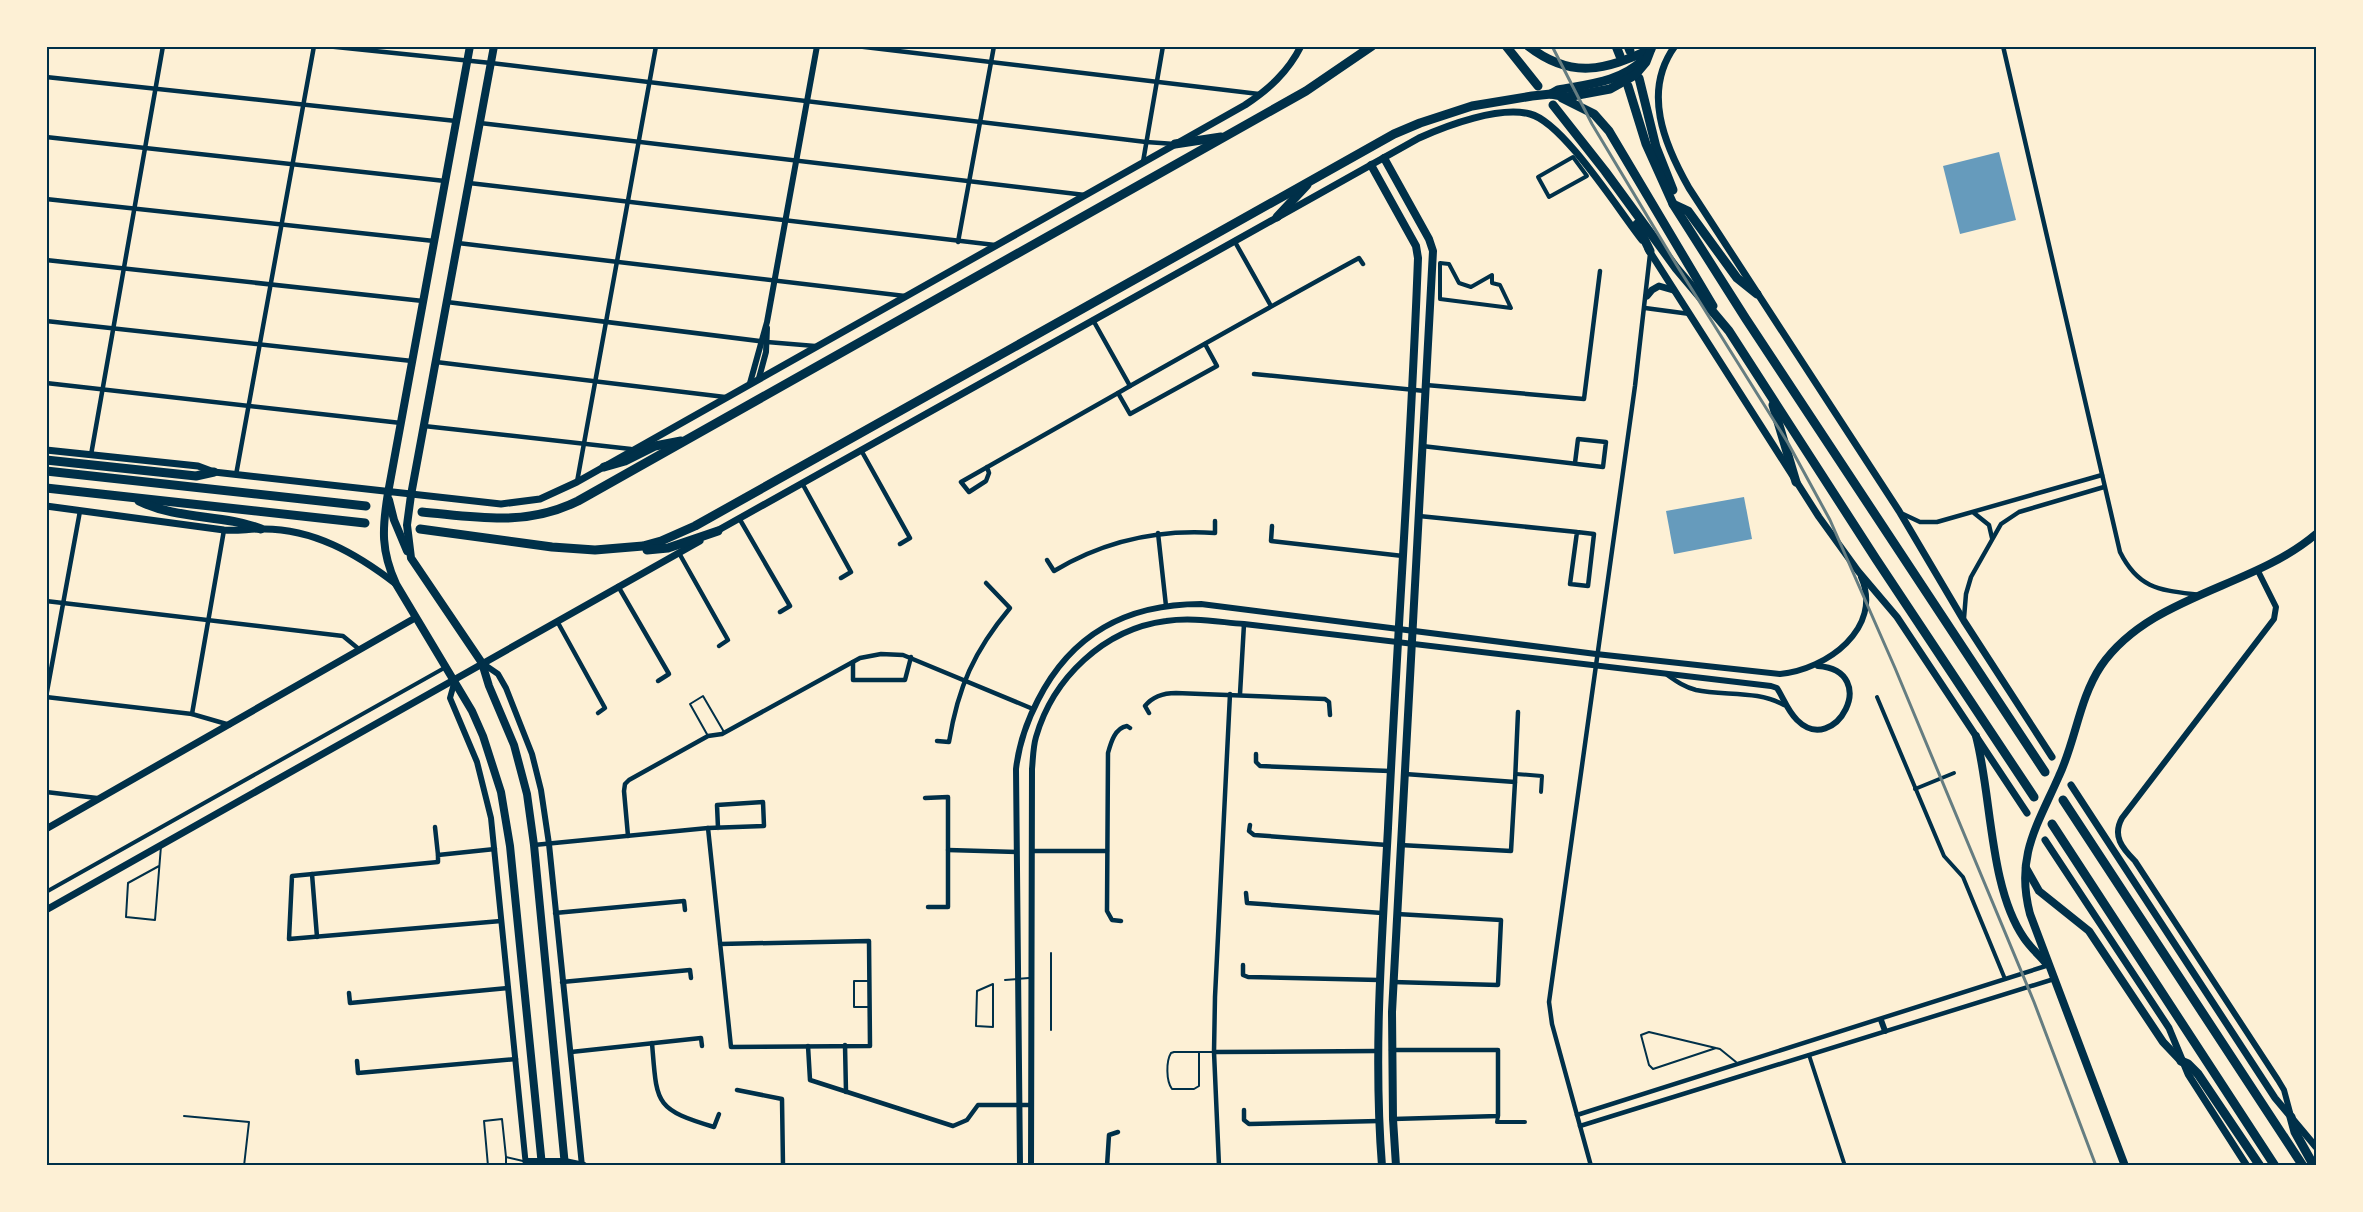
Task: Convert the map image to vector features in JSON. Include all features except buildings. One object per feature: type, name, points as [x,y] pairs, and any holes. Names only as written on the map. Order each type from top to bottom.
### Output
[{"type":"highway","points":[[422,512],[497,519],[537,516],[554,512],[578,501],[1306,91],[1372,46]]},
{"type":"highway","points":[[1506,46],[1538,86]]},
{"type":"highway","points":[[1528,46],[1549,60],[1573,68],[1592,69],[1612,66],[1653,48]]},
{"type":"highway","points":[[620,549],[661,541],[689,529],[1394,134],[1473,106],[1518,98],[1555,99],[1594,93],[1629,80],[1642,68],[1653,48]]},
{"type":"highway","points":[[1639,78],[1656,147],[1674,192],[1673,204]]},
{"type":"highway","points":[[1621,83],[1673,204],[1746,319],[2045,772]]},
{"type":"highway","points":[[1555,99],[1627,203],[1676,268],[1729,331]]},
{"type":"highway","points":[[1555,99],[1586,109],[1605,125],[1678,250],[1769,394],[2034,797]]},
{"type":"highway","points":[[1175,144],[1226,136]]},
{"type":"highway","points":[[1277,217],[1315,177]]},
{"type":"highway","points":[[1627,203],[1650,251]]},
{"type":"highway","points":[[1673,204],[1688,211],[1737,279],[1757,294]]},
{"type":"highway","points":[[1769,394],[1796,482]]},
{"type":"highway","points":[[604,467],[625,461],[655,446],[689,439]]},
{"type":"highway","points":[[46,460],[196,476],[214,472]]},
{"type":"highway","points":[[46,471],[366,506]]},
{"type":"highway","points":[[46,488],[365,523]]},
{"type":"highway","points":[[132,498],[153,508],[194,517],[245,523],[261,529]]},
{"type":"highway","points":[[420,529],[570,549],[668,548],[718,531]]},
{"type":"highway","points":[[2063,800],[2303,1166]]},
{"type":"highway","points":[[2052,824],[2275,1166]]},
{"type":"highway","points":[[2181,1061],[2199,1074],[2260,1166]]},
{"type":"highway","points":[[2291,1117],[2295,1132],[2314,1166]]},
{"type":"main road","points":[[470,46],[383,533],[385,556],[396,584],[455,680],[483,736],[501,792],[510,846],[542,1163]]},
{"type":"main road","points":[[403,535],[494,46]]},
{"type":"main road","points":[[46,450],[198,466],[214,472],[388,497],[513,504],[540,499],[604,467],[631,449],[1228,116],[1260,94],[1287,69],[1301,46]]},
{"type":"main road","points":[[1675,46],[1661,73],[1658,92],[1661,119],[1672,158],[1757,294],[1899,511],[1964,621],[2052,757]]},
{"type":"main road","points":[[46,910],[678,552],[1419,138],[1458,123],[1518,112],[1535,115],[1549,123],[1569,145],[1650,251],[1819,517],[1858,571],[1897,617],[2027,813]]},
{"type":"main road","points":[[1384,158],[1432,246],[1393,982],[1391,1050],[1396,1166]]},
{"type":"main road","points":[[1371,165],[1418,252],[1404,556],[1379,980],[1377,1051],[1382,1166]]},
{"type":"main road","points":[[1647,296],[1659,286],[1675,291]]},
{"type":"main road","points":[[1407,482],[1421,483]]},
{"type":"main road","points":[[388,497],[411,558],[482,663],[519,761],[527,794],[534,845],[565,1163]]},
{"type":"main road","points":[[46,506],[224,530],[243,532],[261,529],[295,533],[330,543],[369,564],[396,584]]},
{"type":"main road","points":[[2126,1166],[2026,900],[2025,864],[2033,835],[2064,765],[2090,686],[2116,647],[2145,624],[2258,571],[2294,552],[2316,534]]},
{"type":"main road","points":[[46,829],[415,618]]},
{"type":"main road","points":[[1976,736],[1983,762],[2005,896],[2023,937],[2049,965]]},
{"type":"main road","points":[[2071,785],[2275,1098],[2316,1147]]},
{"type":"main road","points":[[2045,840],[2169,1028],[2181,1061],[2202,1098],[2247,1166]]},
{"type":"main road","points":[[2025,864],[2031,880],[2039,891],[2089,931],[2163,1042],[2181,1061]]},
{"type":"main road","points":[[1385,873],[1398,874]]},
{"type":"street","points":[[91,455],[163,46]]},
{"type":"street","points":[[236,475],[314,46]]},
{"type":"street","points":[[326,46],[491,63],[1175,144]]},
{"type":"street","points":[[577,482],[656,46]]},
{"type":"street","points":[[759,378],[763,342],[817,46]]},
{"type":"street","points":[[856,46],[1260,94]]},
{"type":"street","points":[[958,242],[994,46]]},
{"type":"street","points":[[1143,162],[1163,46]]},
{"type":"street","points":[[2002,46],[2120,552],[2135,576],[2146,584],[2165,591],[2203,595]]},
{"type":"street","points":[[46,77],[456,121]]},
{"type":"street","points":[[480,123],[1085,195]]},
{"type":"street","points":[[46,137],[445,181]]},
{"type":"street","points":[[1573,157],[1587,176],[1550,197],[1538,177],[1573,157]]},
{"type":"street","points":[[469,183],[995,245]]},
{"type":"street","points":[[46,199],[434,241]]},
{"type":"street","points":[[1234,242],[1271,306]]},
{"type":"street","points":[[458,243],[906,296]]},
{"type":"street","points":[[1591,1166],[1552,1024],[1549,1002],[1647,296],[1650,251]]},
{"type":"street","points":[[987,467],[990,473],[987,481],[969,492],[961,482],[987,467],[1271,306],[1359,258],[1363,264]]},
{"type":"street","points":[[46,260],[423,301]]},
{"type":"street","points":[[1440,264],[1449,264],[1459,283],[1471,287],[1492,275],[1492,283],[1500,285],[1511,308],[1481,305],[1440,299],[1440,264]]},
{"type":"street","points":[[1254,374],[1411,390],[1426,388],[1584,399],[1600,271]]},
{"type":"street","points":[[447,302],[763,342],[815,346]]},
{"type":"street","points":[[1645,308],[1690,314]]},
{"type":"street","points":[[1093,320],[1130,386]]},
{"type":"street","points":[[46,321],[412,362]]},
{"type":"street","points":[[750,383],[763,342]]},
{"type":"street","points":[[1118,393],[1130,414],[1190,382],[1217,366],[1204,344]]},
{"type":"street","points":[[436,362],[725,397]]},
{"type":"street","points":[[46,383],[401,423]]},
{"type":"street","points":[[424,426],[631,449]]},
{"type":"street","points":[[1422,446],[1575,464],[1603,467],[1605,442],[1578,439],[1575,464]]},
{"type":"street","points":[[861,450],[910,538],[900,544]]},
{"type":"street","points":[[1899,511],[1913,520],[1926,523],[1974,513],[2102,476]]},
{"type":"street","points":[[802,483],[851,572],[840,578]]},
{"type":"street","points":[[1964,621],[1966,594],[1971,577],[1997,529],[2012,515],[2104,486]]},
{"type":"street","points":[[80,510],[46,697],[192,714],[230,725]]},
{"type":"street","points":[[1974,513],[1989,525],[1992,541]]},
{"type":"street","points":[[1419,516],[1577,532],[1594,534],[1588,586],[1570,584],[1577,532]]},
{"type":"street","points":[[739,518],[790,606],[780,612]]},
{"type":"street","points":[[1047,560],[1054,571],[1099,548],[1131,538],[1158,533],[1215,532],[1215,520]]},
{"type":"street","points":[[1272,526],[1271,541],[1404,556]]},
{"type":"street","points":[[192,714],[224,530]]},
{"type":"street","points":[[1158,533],[1166,606]]},
{"type":"street","points":[[678,552],[728,640],[719,646]]},
{"type":"street","points":[[1020,1166],[1016,769],[1023,729],[1033,709],[1056,668],[1081,643],[1116,621],[1135,613],[1166,606],[1202,604],[1596,654],[1786,674],[1811,667],[1839,651],[1852,636],[1866,609],[1867,599],[1858,571]]},
{"type":"street","points":[[2258,571],[2276,606],[2274,619],[2122,818],[2118,836],[2124,850],[2135,861],[2278,1080],[2284,1090],[2291,1117]]},
{"type":"street","points":[[937,741],[949,742],[954,708],[964,680],[987,636],[1010,608],[986,583]]},
{"type":"street","points":[[618,586],[669,674],[658,681]]},
{"type":"street","points":[[46,602],[343,636],[360,650]]},
{"type":"street","points":[[1199,620],[1202,604]]},
{"type":"street","points":[[1031,1166],[1030,978],[1032,769],[1035,738],[1053,699],[1065,680],[1090,654],[1133,629],[1168,621],[1199,620],[1244,624],[1771,686],[1777,688],[1784,705],[1798,721],[1812,728],[1825,728],[1837,722],[1849,704],[1847,683],[1838,673],[1826,667],[1811,667]]},
{"type":"street","points":[[556,621],[605,708],[598,712]]},
{"type":"street","points":[[1240,694],[1244,624]]},
{"type":"street","points":[[1081,643],[1090,654]]},
{"type":"street","points":[[628,836],[625,784],[629,780],[708,736],[724,733],[867,656],[888,653],[912,657],[1033,709]]},
{"type":"street","points":[[853,662],[853,680],[905,680],[912,657]]},
{"type":"street","points":[[455,680],[450,698],[480,770],[491,818],[526,1163],[583,1165],[549,844],[538,777],[523,728],[506,688],[498,674],[482,663]]},
{"type":"street","points":[[46,892],[446,667]]},
{"type":"street","points":[[1664,673],[1683,686],[1696,690],[1768,698],[1784,705]]},
{"type":"street","points":[[1149,713],[1146,708],[1147,704],[1168,693],[1325,699],[1329,702],[1330,715]]},
{"type":"street","points":[[1219,1166],[1214,1052],[1218,899],[1230,694]]},
{"type":"street","points":[[1877,697],[1944,856],[1963,877],[2005,980]]},
{"type":"street","points":[[1400,845],[1511,851],[1518,712]]},
{"type":"street","points":[[1121,921],[1112,920],[1107,911],[1108,753],[1112,740],[1121,727],[1130,728]]},
{"type":"street","points":[[1256,754],[1256,762],[1260,766],[1390,771]]},
{"type":"street","points":[[1016,769],[1032,769]]},
{"type":"street","points":[[1915,789],[1954,772]]},
{"type":"street","points":[[1404,774],[1515,782]]},
{"type":"street","points":[[1516,774],[1542,776],[1541,792]]},
{"type":"street","points":[[46,792],[100,798]]},
{"type":"street","points":[[925,798],[948,798],[948,907],[928,907]]},
{"type":"street","points":[[534,845],[708,828],[718,828],[764,826],[764,802],[717,805],[718,828]]},
{"type":"street","points":[[1250,825],[1250,831],[1254,835],[1387,845]]},
{"type":"street","points":[[435,827],[438,862],[292,876],[289,939],[501,921]]},
{"type":"street","points":[[708,828],[720,944],[731,1047],[870,1046],[869,941],[720,944]]},
{"type":"street","points":[[438,855],[495,849]]},
{"type":"street","points":[[948,850],[1017,852]]},
{"type":"street","points":[[1032,851],[1107,851]]},
{"type":"street","points":[[312,874],[317,937]]},
{"type":"street","points":[[1246,893],[1247,903],[1382,913]]},
{"type":"street","points":[[555,913],[684,901],[685,910]]},
{"type":"street","points":[[1018,905],[1031,906]]},
{"type":"street","points":[[1393,982],[1498,985],[1501,920],[1396,914]]},
{"type":"street","points":[[1243,965],[1243,975],[1248,977],[1379,980]]},
{"type":"street","points":[[1577,1115],[2049,965]]},
{"type":"street","points":[[562,982],[690,970],[692,978]]},
{"type":"street","points":[[1580,1126],[2054,979]]},
{"type":"street","points":[[349,993],[350,1003],[508,988]]},
{"type":"street","points":[[1881,1020],[1885,1031]]},
{"type":"street","points":[[571,1052],[701,1038],[702,1046]]},
{"type":"street","points":[[652,1043],[657,1089],[669,1110],[682,1118],[714,1127],[719,1114]]},
{"type":"street","points":[[808,1046],[810,1080],[953,1125],[967,1120],[978,1105],[1030,1105]]},
{"type":"street","points":[[845,1046],[846,1092]]},
{"type":"street","points":[[1391,1050],[1498,1050],[1497,1122],[1525,1122]]},
{"type":"street","points":[[1214,1052],[1377,1051]]},
{"type":"street","points":[[1809,1055],[1845,1166]]},
{"type":"street","points":[[357,1061],[358,1073],[516,1059]]},
{"type":"street","points":[[737,1090],[782,1099],[783,1166]]},
{"type":"street","points":[[1244,1110],[1244,1120],[1249,1124],[1379,1121]]},
{"type":"street","points":[[1393,1119],[1498,1116]]},
{"type":"street","points":[[1107,1166],[1107,1140],[1109,1135],[1118,1132]]},
{"type":"street","points":[[1020,1158],[1031,1158]]},
{"type":"lane","points":[[708,736],[690,704],[703,696],[724,733]]},
{"type":"lane","points":[[159,866],[129,883],[126,917],[155,920],[162,846]]},
{"type":"lane","points":[[1051,953],[1051,1030]]},
{"type":"lane","points":[[1005,980],[1018,977],[1030,978]]},
{"type":"lane","points":[[869,981],[854,981],[854,1007],[869,1007]]},
{"type":"lane","points":[[993,984],[993,1027],[976,1026],[977,991],[993,984]]},
{"type":"lane","points":[[1716,1048],[1653,1069],[1649,1065],[1641,1035],[1649,1032],[1716,1048],[1731,1056],[1738,1065]]},
{"type":"lane","points":[[1199,1052],[1199,1086],[1194,1089],[1172,1089],[1169,1084],[1169,1055],[1174,1052],[1199,1052],[1214,1052]]},
{"type":"lane","points":[[184,1116],[249,1122],[244,1166]]},
{"type":"lane","points":[[488,1166],[484,1121],[502,1119],[506,1166]]},
{"type":"lane","points":[[506,1157],[526,1163]]},
{"type":"water","points":[[1999,152],[2016,220],[1960,234],[1943,166]]},
{"type":"water","points":[[1744,497],[1752,539],[1674,554],[1666,511]]},
{"type":"railway","points":[[1552,46],[1592,124],[1788,443],[1830,520],[1895,668],[2034,1002],[2096,1166]]}]
